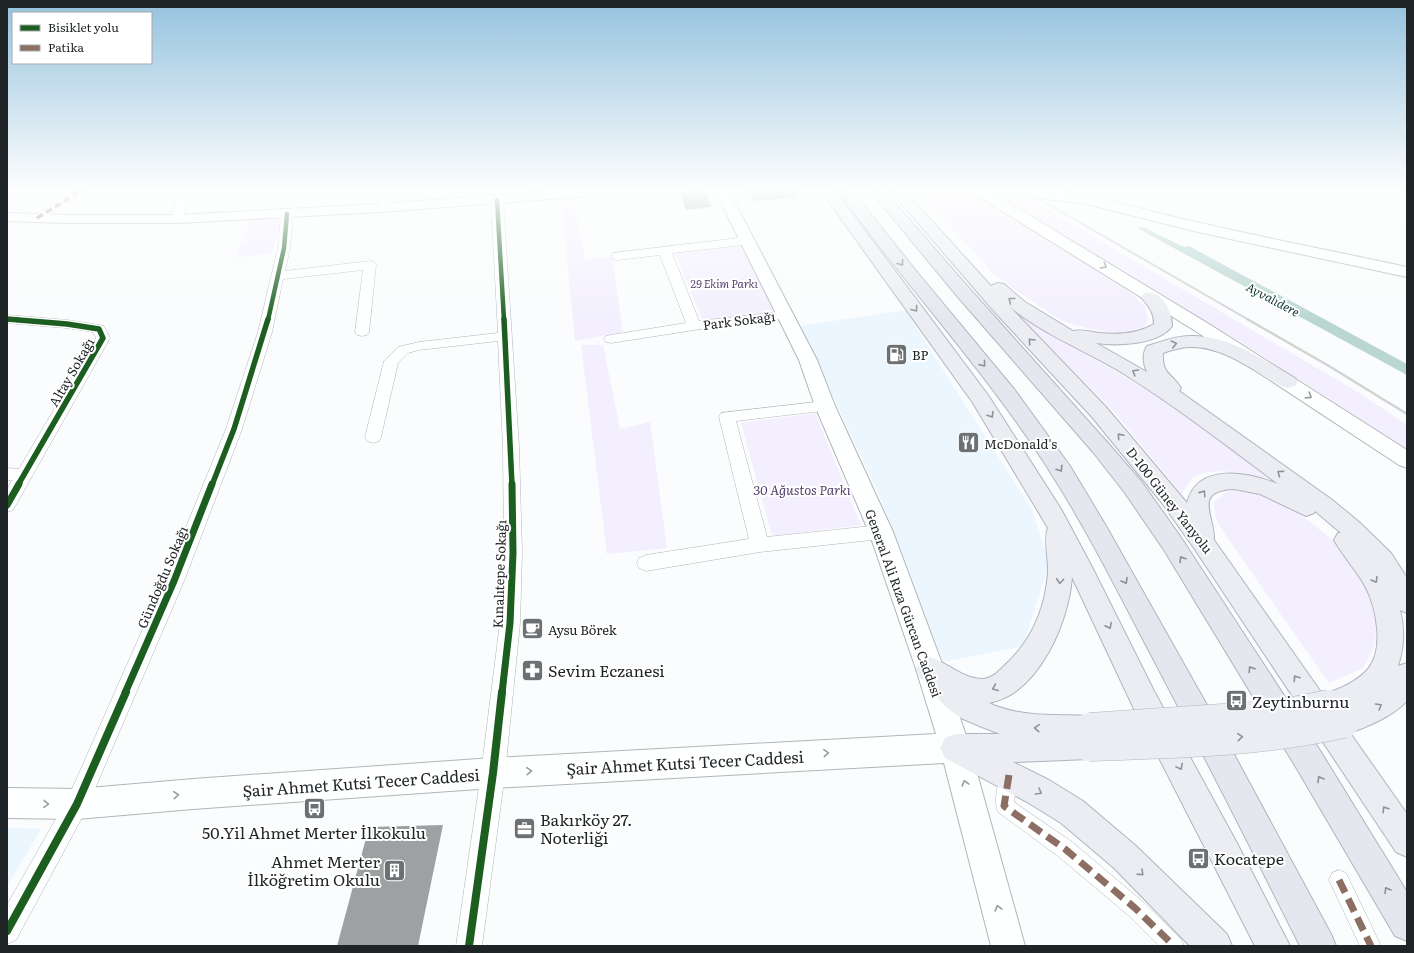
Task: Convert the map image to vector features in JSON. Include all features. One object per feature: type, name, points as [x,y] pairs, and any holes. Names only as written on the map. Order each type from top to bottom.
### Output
[{"type":"highway","points":[[878,232],[1007,393],[1062,472],[1098,532],[1206,730],[1319,946]]},
{"type":"highway","points":[[913,232],[963,292],[1100,447],[1133,487],[1172,543],[1308,759],[1407,924]]},
{"type":"main road","name":"General Ali Rıza Gürcan Caddesi","points":[[743,232],[808,360],[825,406],[881,532],[930,669],[955,748],[1008,946]]},
{"type":"main road","points":[[859,232],[981,400],[1053,515],[1080,567],[1144,700],[1273,946]]},
{"type":"main road","name":"D-100 Güney Yanyolu","points":[[934,232],[998,305],[1103,417],[1165,491],[1204,544],[1407,841]]},
{"type":"main road","points":[[1049,232],[1105,266],[1150,296],[1288,382],[1407,460]]},
{"type":"main road","points":[[1223,232],[1407,272]]},
{"type":"main road","points":[[1258,232],[1407,265]]},
{"type":"main road","points":[[946,246],[965,257],[997,288],[1019,306],[1052,327],[1129,369],[1192,409],[1323,505],[1351,528],[1382,560],[1395,579],[1407,602]]},
{"type":"main road","points":[[1052,327],[1088,336],[1108,339],[1126,339],[1145,335],[1163,326],[1164,318],[1161,309],[1150,296]]},
{"type":"main road","points":[[1192,409],[1159,377],[1153,364],[1154,350],[1169,344],[1191,340],[1216,344],[1288,382]]},
{"type":"main road","points":[[955,748],[1021,748],[1089,737],[1198,741],[1315,729],[1336,714],[1353,696],[1370,684],[1386,666],[1390,642],[1391,617],[1384,595],[1362,560],[1345,540],[1304,505],[1285,494],[1246,482],[1219,482],[1208,487],[1200,496],[1197,514],[1204,544]]},
{"type":"main road","points":[[930,669],[957,685],[975,690],[992,690],[1005,683],[1021,668],[1045,634],[1059,594],[1061,554],[1053,515]]},
{"type":"main road","points":[[930,669],[956,698],[978,712],[999,720],[1029,727],[1064,730],[1089,737]]},
{"type":"main road","points":[[1336,714],[1364,714],[1382,705],[1392,696],[1406,679],[1407,675]]},
{"type":"main road","points":[[955,748],[983,764],[1009,775],[1072,812],[1125,857],[1215,946]]},
{"type":"main road","name":"Şair Ahmet Kutsi Tecer Caddesi","points":[[7,803],[77,804],[201,793],[493,773],[863,751],[955,748]]},
{"type":"street","name":"Gündoğdu Sokağı","points":[[7,931],[77,804],[174,581],[234,429],[265,332],[284,248],[285,232]]},
{"type":"street","name":"Kınalıtepe Sokağı","points":[[469,946],[493,773],[510,623],[512,553],[511,447],[499,232]]},
{"type":"street","points":[[617,256],[748,241]]},
{"type":"street","name":"Park Sokağı","points":[[665,251],[694,326]]},
{"type":"street","points":[[278,276],[370,264],[362,332]]},
{"type":"street","name":"Park Sokağı","points":[[611,339],[694,326],[785,315]]},
{"type":"street","name":"Altay Sokağı","points":[[7,319],[66,324],[99,329],[103,338],[7,505]]},
{"type":"street","points":[[374,437],[391,360],[403,350],[419,346],[504,336]]},
{"type":"street","points":[[760,545],[727,417],[825,406]]},
{"type":"street","points":[[7,474],[25,475]]},
{"type":"street","points":[[646,563],[760,545],[881,532]]},
{"type":"street","points":[[1009,775],[1004,806],[1065,849],[1135,908],[1174,946]]},
{"type":"street","points":[[1339,880],[1371,946]]},
{"type":"shaded area","points":[[905,310],[1032,510],[1049,563],[1023,646],[938,663],[881,499],[800,326]]},
{"type":"shaded area","points":[[7,828],[41,829],[7,886]]},
{"type":"green space","points":[[246,232],[279,232],[271,254],[235,257]]},
{"type":"green space","points":[[564,232],[580,232],[585,260],[612,256],[623,332],[575,341]]},
{"type":"green space","points":[[955,232],[1037,232],[1105,275],[1132,294],[1145,306],[1148,321],[1145,326],[1128,332],[1110,333],[1073,325],[1059,319],[1014,289],[989,270],[975,252]]},
{"type":"green space","points":[[1060,232],[1086,232],[1356,391],[1407,425],[1407,449],[1248,347]]},
{"type":"green space","name":"29 Ekim Parkı","points":[[744,246],[777,310],[703,321],[675,254]]},
{"type":"green space","points":[[1019,315],[1156,395],[1229,444],[1278,481],[1236,472],[1225,471],[1203,473],[1193,478],[1187,484],[1182,494],[1116,414]]},
{"type":"green space","points":[[581,345],[603,345],[620,429],[650,422],[667,548],[607,554]]},
{"type":"green space","name":"30 Ağustos Parkı","points":[[815,413],[861,525],[772,536],[741,423]]},
{"type":"green space","points":[[1236,490],[1260,493],[1293,509],[1334,541],[1351,561],[1366,583],[1375,605],[1377,626],[1374,647],[1363,668],[1329,683],[1218,523],[1214,502],[1227,492]]},
{"type":"water","name":"Ayvalıdere","points":[[1145,232],[1154,232],[1184,247],[1189,246],[1407,364],[1407,375]]},
{"type":"building","name":"Ahmet Merter İlköğretim Okulu","points":[[443,825],[418,946],[337,946],[369,827]]},
{"type":"railway","points":[[1097,232],[1249,320]]},
{"type":"railway","points":[[1247,319],[1329,366],[1407,414]]},
{"type":"marked path","points":[[1009,775],[1004,806],[1065,849],[1135,908],[1174,946]]},
{"type":"marked path","points":[[1339,880],[1371,946]]},
{"type":"cycle path","points":[[7,931],[77,804],[174,581],[234,429],[265,332],[284,248],[285,232]]},
{"type":"cycle path","points":[[469,946],[493,773],[510,623],[513,553],[511,447],[499,232]]},
{"type":"cycle path","points":[[7,319],[67,324],[99,329],[103,338],[7,505]]},
{"type":"place","name":"BP","points":[[896,354]]},
{"type":"place","name":"McDonald's","points":[[968,443]]},
{"type":"place","name":"Aysu Börek","points":[[533,629]]},
{"type":"place","name":"Sevim Eczanesi","points":[[533,670]]},
{"type":"place","name":"Zeytinburnu","points":[[1236,701]]},
{"type":"place","name":"50.Yil Ahmet Merter İlkokulu","points":[[314,809]]},
{"type":"place","name":"Bakırköy 27. Noterliği","points":[[525,828]]},
{"type":"place","name":"Kocatepe","points":[[1198,858]]},
{"type":"place","name":"Ahmet Merter İlköğretim Okulu","points":[[395,870]]}]
